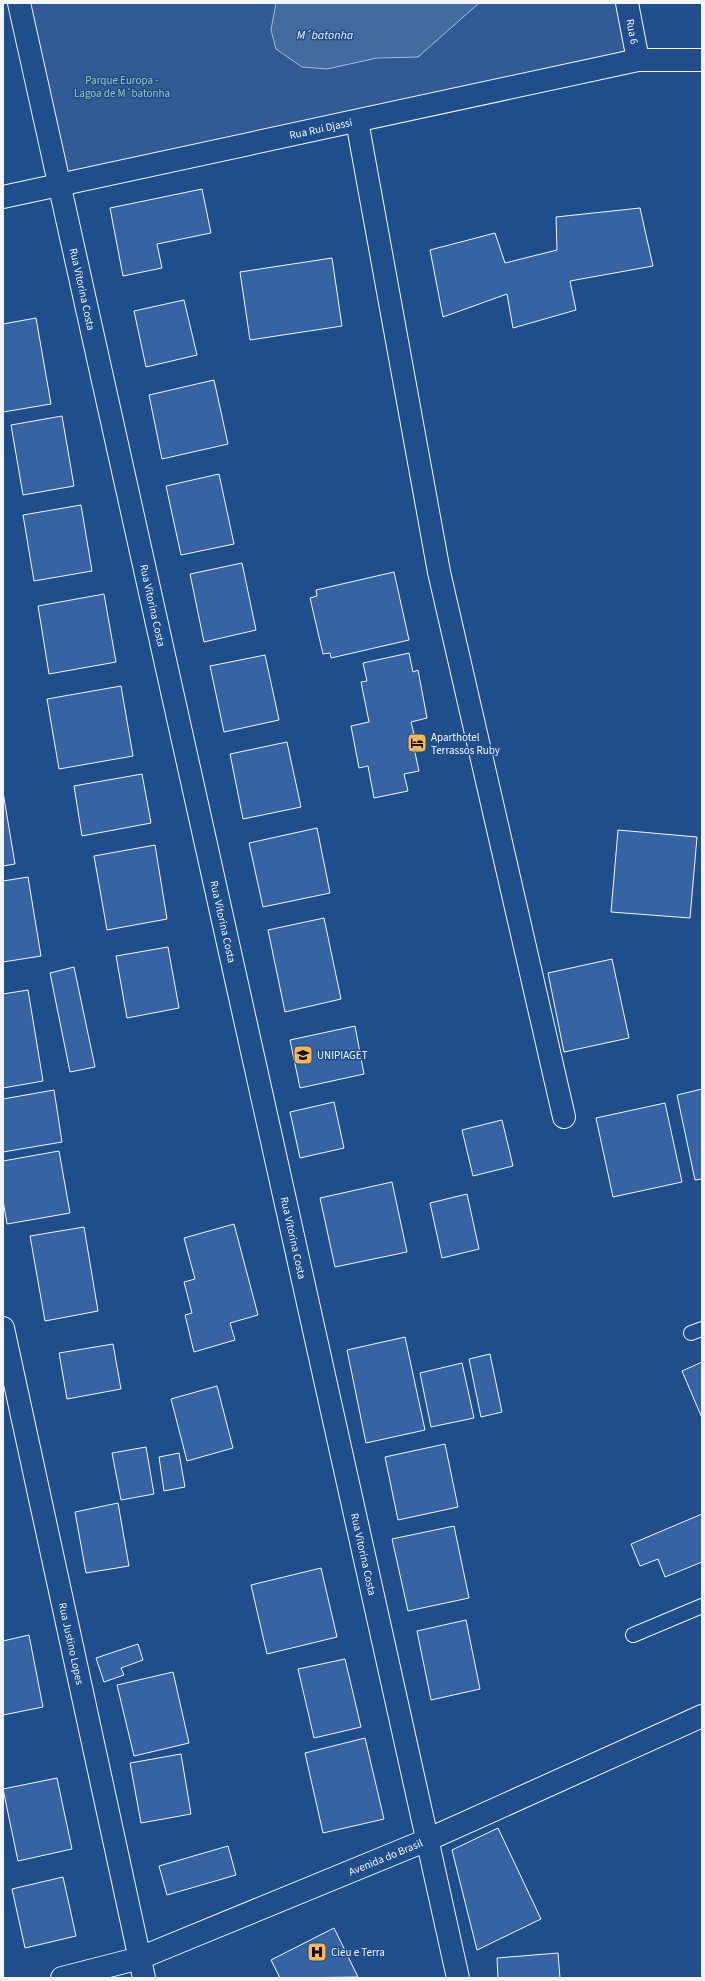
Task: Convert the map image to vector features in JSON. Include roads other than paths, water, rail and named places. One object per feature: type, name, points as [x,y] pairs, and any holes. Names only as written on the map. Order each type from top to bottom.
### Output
[{"type":"street","name":"Rua Vitorina Costa","points":[[19,3],[458,1978]]},
{"type":"street","name":"Rua 6","points":[[626,3],[638,60]]},
{"type":"street","name":"Rua Rui Djassi","points":[[3,197],[638,60],[702,60]]},
{"type":"street","points":[[357,121],[439,572],[564,1117]]},
{"type":"street","name":"Rua Justino Lopes","points":[[3,1328],[142,1968]]},
{"type":"street","name":"Avenida do Brasil","points":[[62,1978],[142,1968],[702,1716]]},
{"type":"lane","points":[[633,1635],[702,1606]]},
{"type":"water","name":"M´batonha","points":[[276,3],[479,3],[418,57],[377,58],[327,69],[302,67],[276,49],[271,30]]},
{"type":"place","name":"Aparthotel Terrassos Ruby","points":[[417,743]]},
{"type":"place","name":"UNIPIAGET","points":[[303,1055]]},
{"type":"place","name":"Cieu e Terra","points":[[317,1952]]},
{"type":"park label","name":"Parque Europa - Lagoa de M´batonha","points":[[122,86]]}]
